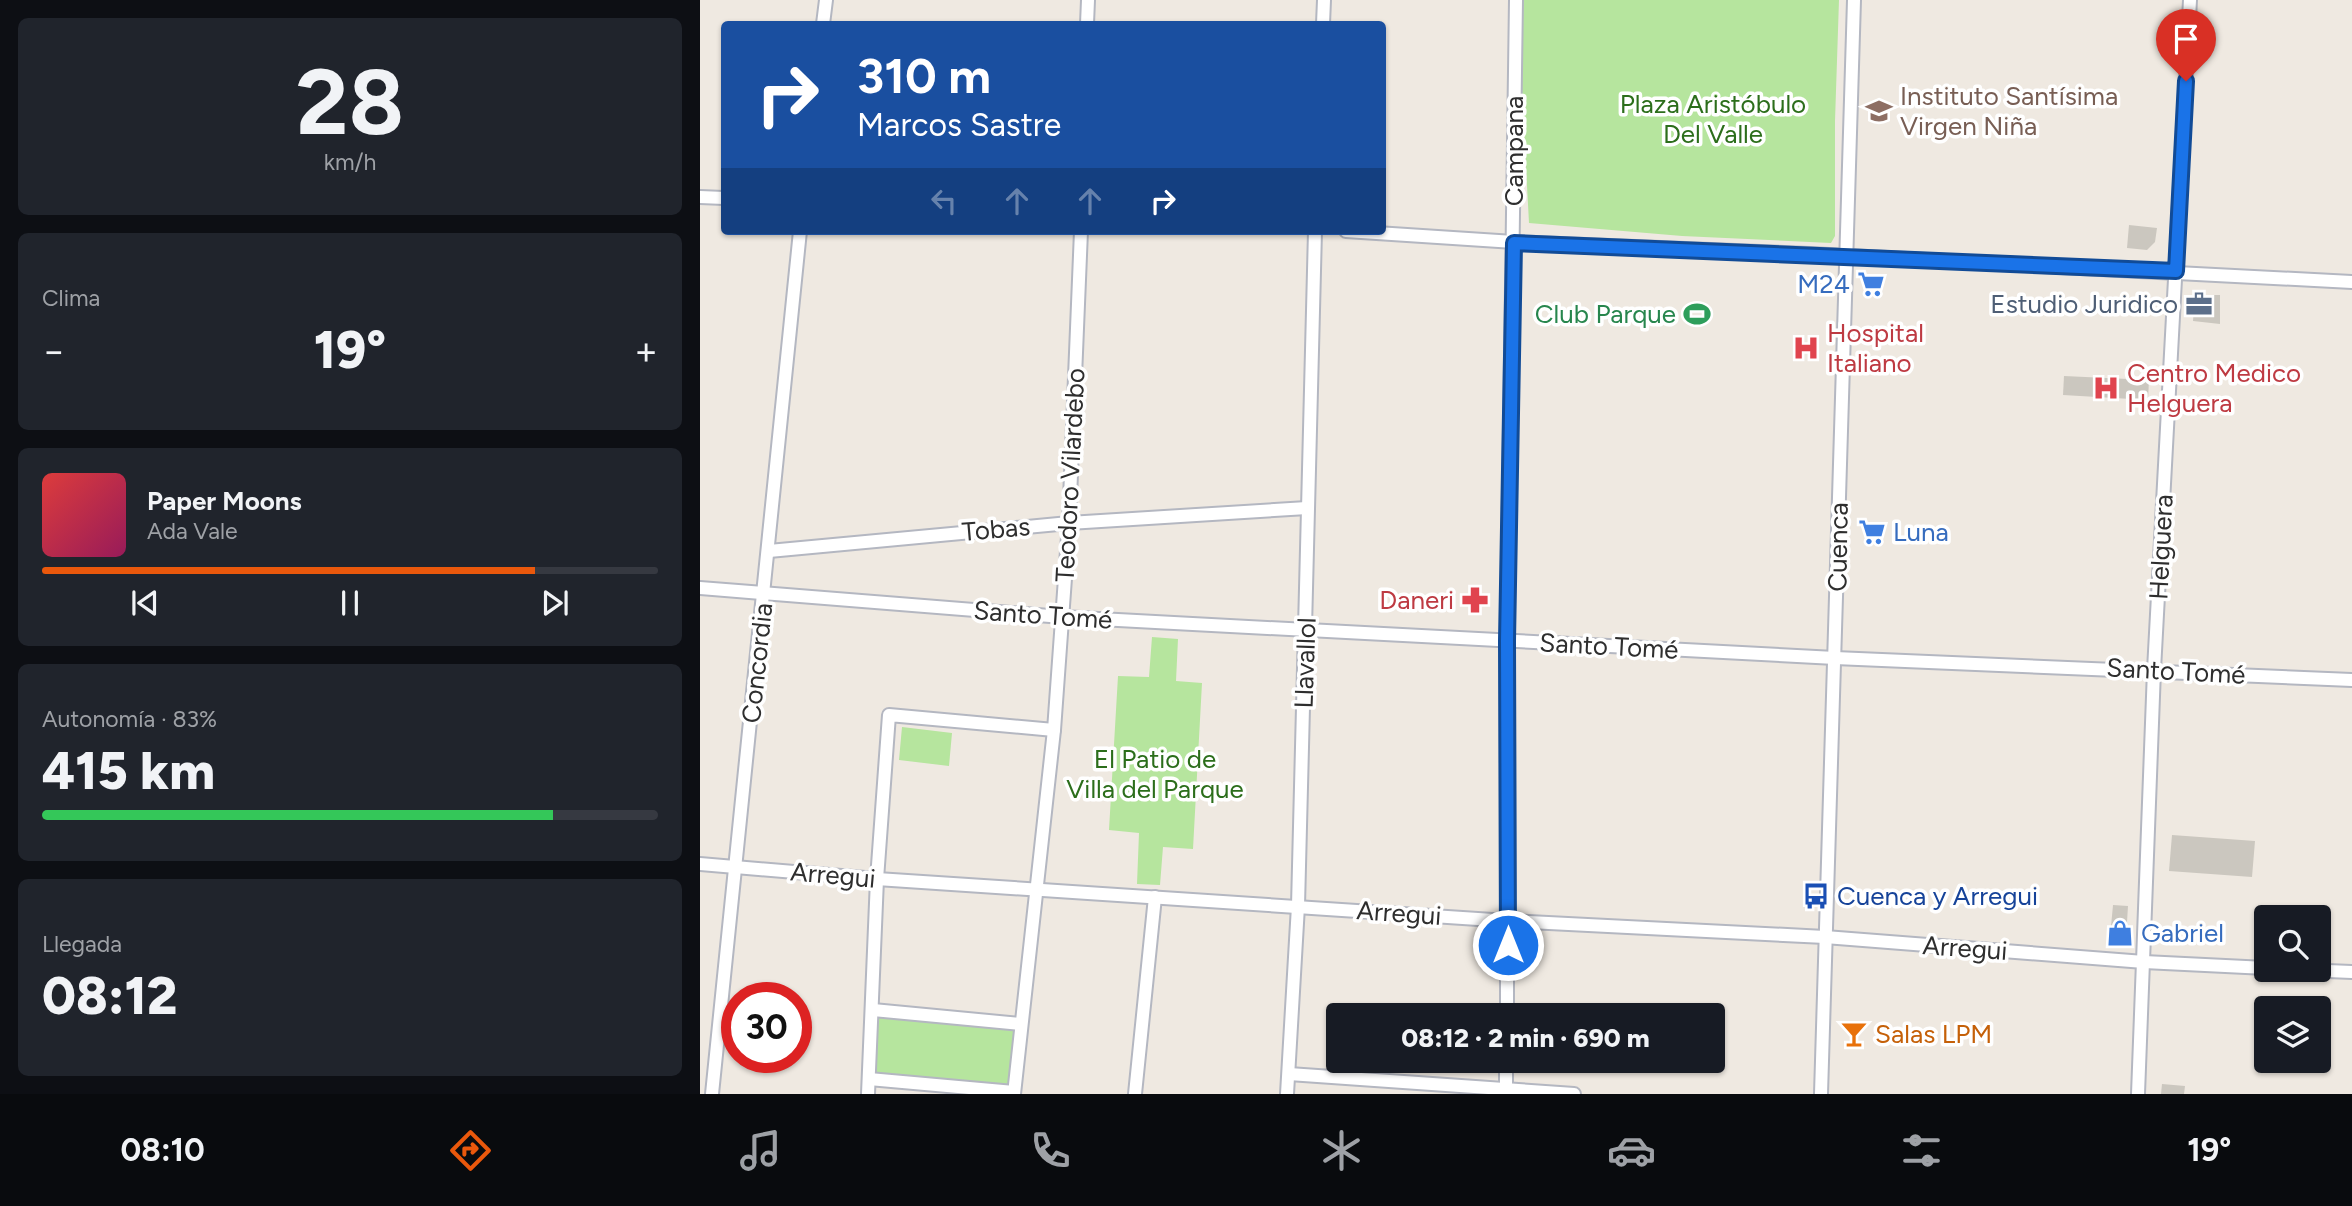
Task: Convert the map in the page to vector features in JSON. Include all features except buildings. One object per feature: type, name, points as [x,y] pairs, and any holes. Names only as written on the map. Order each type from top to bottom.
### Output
[{"type":"street","points":[[823,21],[826,0]]},
{"type":"street","points":[[1087,21],[1088,0]]},
{"type":"street","points":[[1323,21],[1324,0]]},
{"type":"street","name":"Campana","points":[[1507,1003],[1507,641],[1516,0]]},
{"type":"street","name":"Cuenca","points":[[1821,1094],[1854,0]]},
{"type":"street","name":"Helguera","points":[[2138,1094],[2154,670],[2190,0]]},
{"type":"street","points":[[700,197],[721,198]]},
{"type":"street","points":[[1386,234],[1514,243],[2176,271],[2352,282]]},
{"type":"street","name":"Concordia","points":[[712,1094],[800,235]]},
{"type":"street","name":"Teodoro Vilardebo","points":[[1014,1093],[1054,730],[1069,523],[1080,235]]},
{"type":"street","name":"Llavallol","points":[[1287,1094],[1298,906],[1315,235]]},
{"type":"street","name":"Tobas","points":[[769,551],[1069,523],[1307,508]]},
{"type":"street","name":"Santo Tomé","points":[[700,588],[1062,617],[1835,658],[2352,680]]},
{"type":"street","points":[[868,1094],[877,879],[889,715],[1054,730]]},
{"type":"street","name":"Arregui","points":[[700,864],[877,879],[1508,921],[1825,937],[2144,962],[2254,967]]},
{"type":"street","points":[[1135,1094],[1154,897]]},
{"type":"street","points":[[2331,971],[2352,972]]},
{"type":"street","points":[[873,1010],[1021,1024]]},
{"type":"street","points":[[1506,1073],[1506,1092]]},
{"type":"street","points":[[1289,1074],[1506,1092],[1574,1094]]},
{"type":"street","points":[[869,1079],[1014,1093]]},
{"type":"green space","name":"Plaza Aristóbulo Del Valle","points":[[1522,0],[1839,0],[1835,236],[1831,243],[1682,236],[1529,223],[1522,92]]},
{"type":"green space","name":"El Patio de Villa del Parque","points":[[1152,637],[1178,639],[1176,681],[1202,683],[1193,849],[1163,847],[1160,885],[1137,884],[1139,833],[1109,830],[1118,676],[1149,677]]},
{"type":"green space","points":[[902,727],[952,733],[949,766],[899,760]]},
{"type":"green space","points":[[873,1010],[1021,1024],[1014,1092],[869,1079]]},
{"type":"place","name":"Instituto Santísima Virgen Niña","points":[[1879,111]]},
{"type":"place","name":"M24","points":[[1871,284]]},
{"type":"place","name":"Estudio Juridico","points":[[2199,304]]},
{"type":"place","name":"Club Parque","points":[[1697,314]]},
{"type":"place","name":"Hospital Italiano","points":[[1806,348]]},
{"type":"place","name":"Centro Medico Helguera","points":[[2106,388]]},
{"type":"place","name":"Luna","points":[[1872,532]]},
{"type":"place","name":"Daneri","points":[[1475,600]]},
{"type":"place","name":"Cuenca y Arregui","points":[[1816,896]]},
{"type":"place","name":"Gabriel","points":[[2120,933]]},
{"type":"place","name":"Salas LPM","points":[[1854,1034]]},
{"type":"route","points":[[1508,945],[1507,641],[1514,243],[2176,271],[2186,81]]}]
